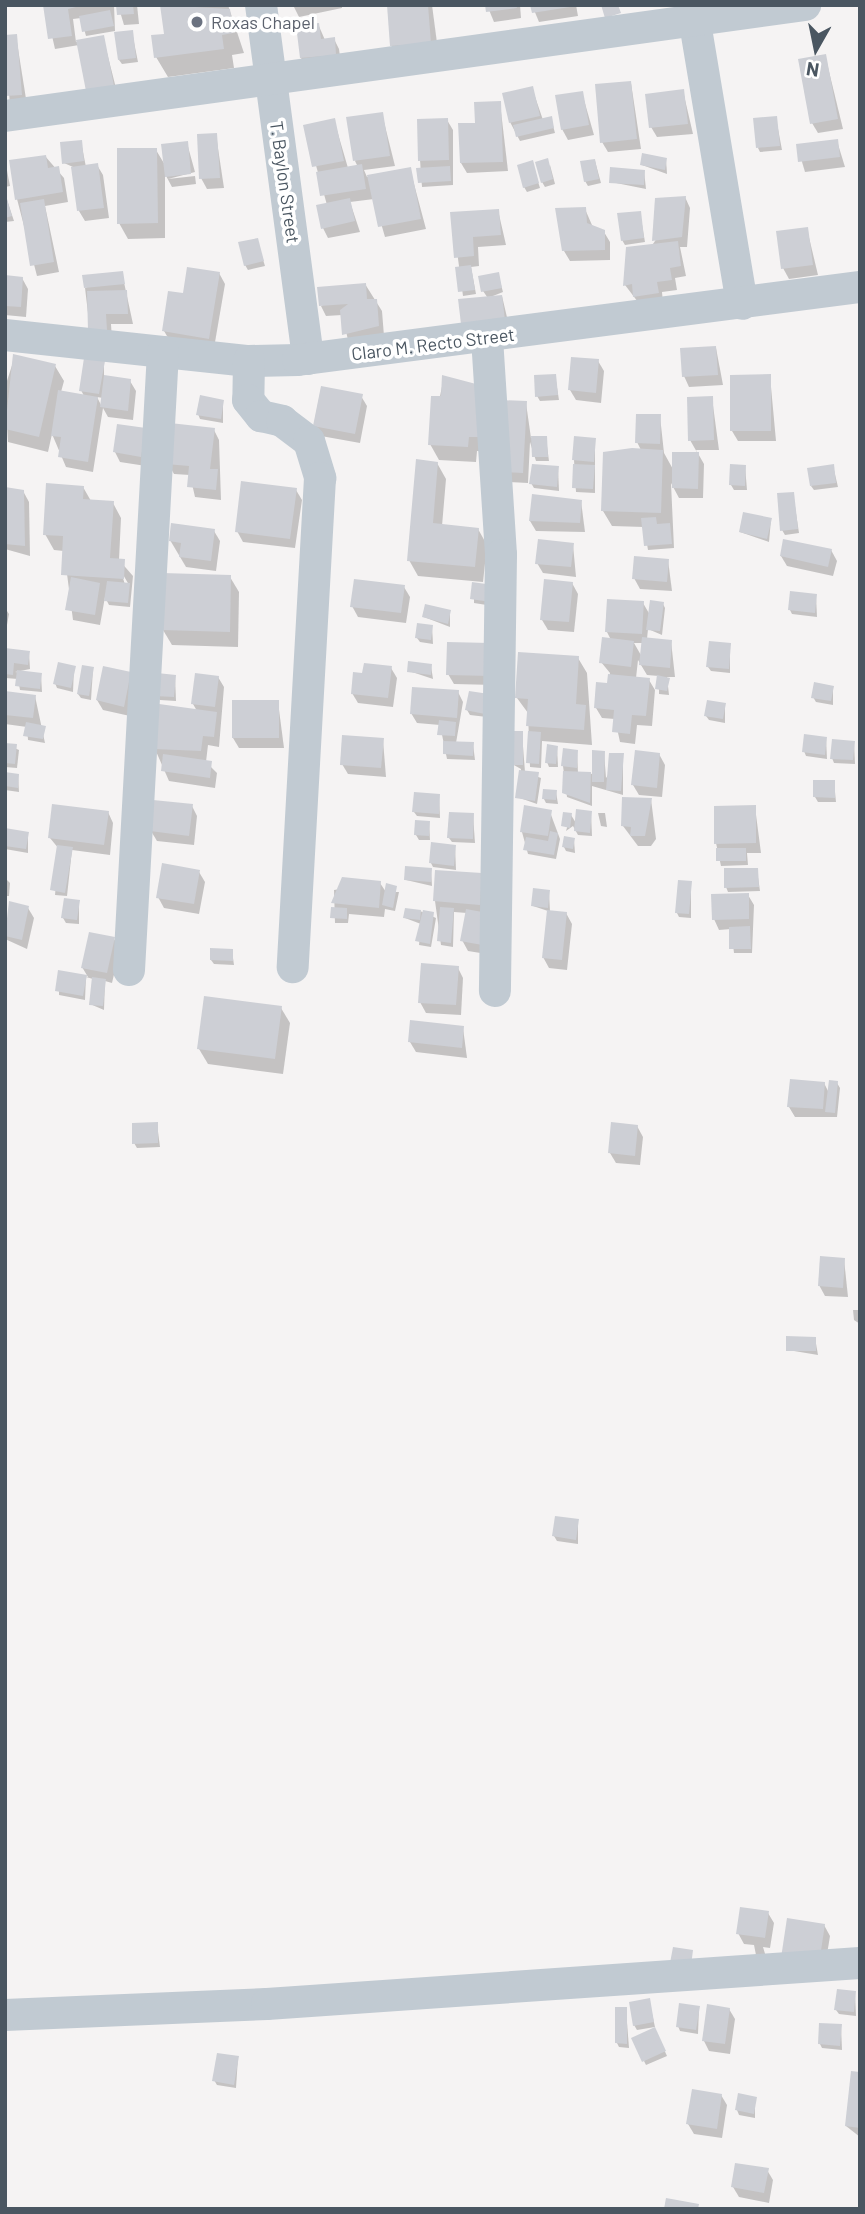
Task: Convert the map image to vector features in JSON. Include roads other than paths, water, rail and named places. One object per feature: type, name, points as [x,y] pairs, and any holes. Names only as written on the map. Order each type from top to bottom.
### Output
[{"type":"street","name":"T. Baylon Street","points":[[261,5],[308,359]]},
{"type":"street","points":[[5,116],[271,82],[693,13],[805,5]]},
{"type":"street","points":[[693,13],[742,304]]},
{"type":"street","name":"Claro M. Recto Street","points":[[5,335],[248,361],[308,359],[487,338],[860,287]]},
{"type":"street","points":[[487,338],[500,555],[495,991]]},
{"type":"street","points":[[129,970],[163,352]]},
{"type":"street","points":[[248,361],[248,400],[261,416],[282,421],[309,441],[320,478],[293,967]]},
{"type":"street","points":[[5,2015],[267,2004],[860,1963]]},
{"type":"place","name":"Roxas Chapel","points":[[197,22]]}]
